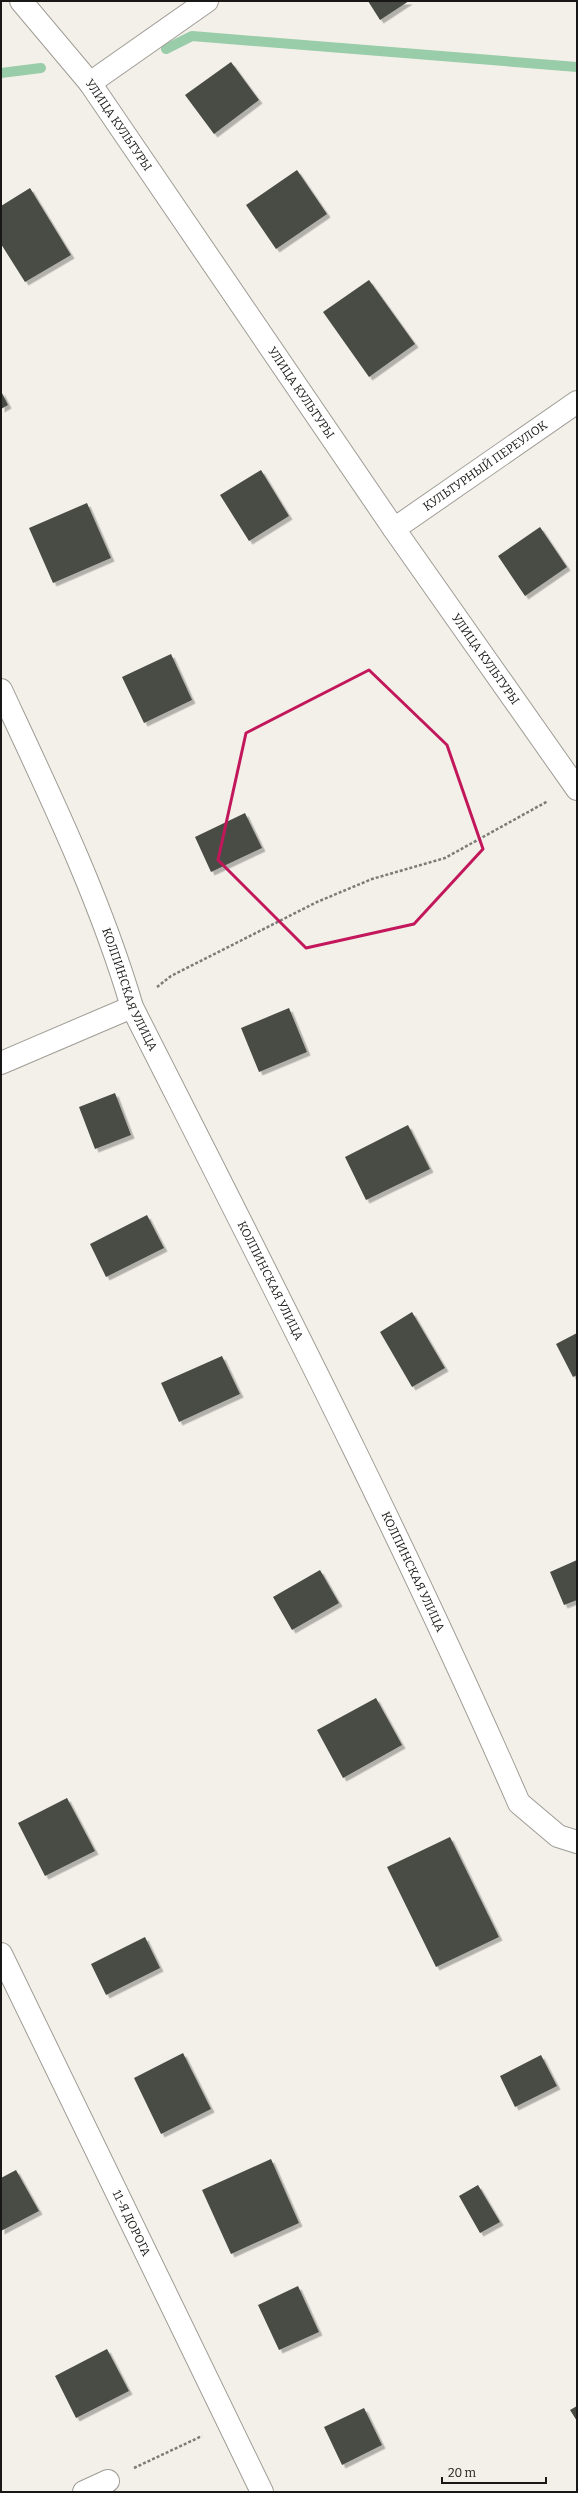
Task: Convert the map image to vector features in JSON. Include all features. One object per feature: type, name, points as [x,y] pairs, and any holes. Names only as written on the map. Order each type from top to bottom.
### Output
[{"type":"street","name":"УЛИЦА КУЛЬТУРЫ","points":[[21,1],[90,83],[394,529],[576,788]]},
{"type":"street","points":[[90,83],[207,1]]},
{"type":"street","name":"КУЛЬТУРНЫЙ ПЕРЕУЛОК","points":[[394,529],[577,402]]},
{"type":"street","name":"КОЛПИНСКАЯ УЛИЦА","points":[[1,690],[37,768],[115,951],[132,1007],[290,1319],[374,1491],[520,1803],[558,1836],[577,1842]]},
{"type":"street","points":[[1,1063],[132,1007]]},
{"type":"street","name":"11-Я ДОРОГА","points":[[1,1954],[262,2492]]},
{"type":"street","points":[[84,2492],[108,2481]]},
{"type":"path","points":[[132,1007],[170,976],[317,902],[372,879],[445,858],[576,788]]},
{"type":"path","points":[[108,2481],[228,2423]]},
{"type":"highlighted area","points":[[369,670],[447,745],[483,849],[414,924],[306,948],[218,860],[246,733]]},
{"type":"building","points":[[368,1],[409,1],[380,20]]},
{"type":"building","points":[[231,62],[259,100],[214,134],[185,95]]},
{"type":"building","points":[[297,170],[327,214],[276,249],[246,205]]},
{"type":"building","points":[[30,188],[71,255],[25,282],[1,244],[1,206]]},
{"type":"building","points":[[369,280],[415,344],[369,377],[323,312]]},
{"type":"building","points":[[1,391],[8,405],[1,409]]},
{"type":"building","points":[[261,470],[289,516],[249,541],[220,495]]},
{"type":"building","points":[[87,503],[111,558],[53,583],[29,528]]},
{"type":"building","points":[[540,527],[567,567],[525,596],[498,556]]},
{"type":"building","points":[[171,654],[192,700],[144,723],[122,677]]},
{"type":"building","points":[[245,813],[262,848],[211,872],[195,837]]},
{"type":"building","points":[[289,1008],[307,1052],[259,1072],[241,1028]]},
{"type":"building","points":[[115,1093],[131,1135],[95,1149],[79,1107]]},
{"type":"building","points":[[408,1125],[430,1169],[366,1200],[345,1157]]},
{"type":"building","points":[[147,1215],[164,1248],[106,1277],[90,1244]]},
{"type":"building","points":[[412,1312],[445,1368],[412,1387],[380,1332]]},
{"type":"building","points":[[577,1333],[577,1375],[573,1377],[556,1344]]},
{"type":"building","points":[[222,1356],[240,1394],[179,1422],[161,1383]]},
{"type":"building","points":[[577,1560],[577,1600],[564,1605],[550,1572]]},
{"type":"building","points":[[320,1570],[339,1603],[292,1630],[273,1597]]},
{"type":"building","points":[[376,1698],[402,1745],[343,1778],[317,1730]]},
{"type":"building","points":[[67,1798],[95,1851],[45,1876],[18,1823]]},
{"type":"building","points":[[450,1837],[499,1937],[436,1967],[387,1867]]},
{"type":"building","points":[[145,1937],[160,1968],[106,1995],[91,1964]]},
{"type":"building","points":[[183,2053],[211,2109],[161,2134],[134,2078]]},
{"type":"building","points":[[541,2055],[557,2086],[515,2107],[500,2076]]},
{"type":"building","points":[[271,2159],[299,2223],[231,2254],[202,2190]]},
{"type":"building","points":[[16,2170],[39,2211],[1,2231],[1,2178]]},
{"type":"building","points":[[478,2185],[500,2222],[480,2233],[459,2196]]},
{"type":"building","points":[[298,2286],[319,2332],[279,2350],[258,2305]]},
{"type":"building","points":[[107,2349],[129,2391],[76,2418],[55,2376]]},
{"type":"building","points":[[577,2406],[577,2421],[570,2410]]},
{"type":"building","points":[[364,2408],[382,2445],[342,2465],[324,2427]]},
{"type":"waterway","points":[[166,49],[192,36],[577,67]]},
{"type":"waterway","points":[[1,73],[41,68]]}]
